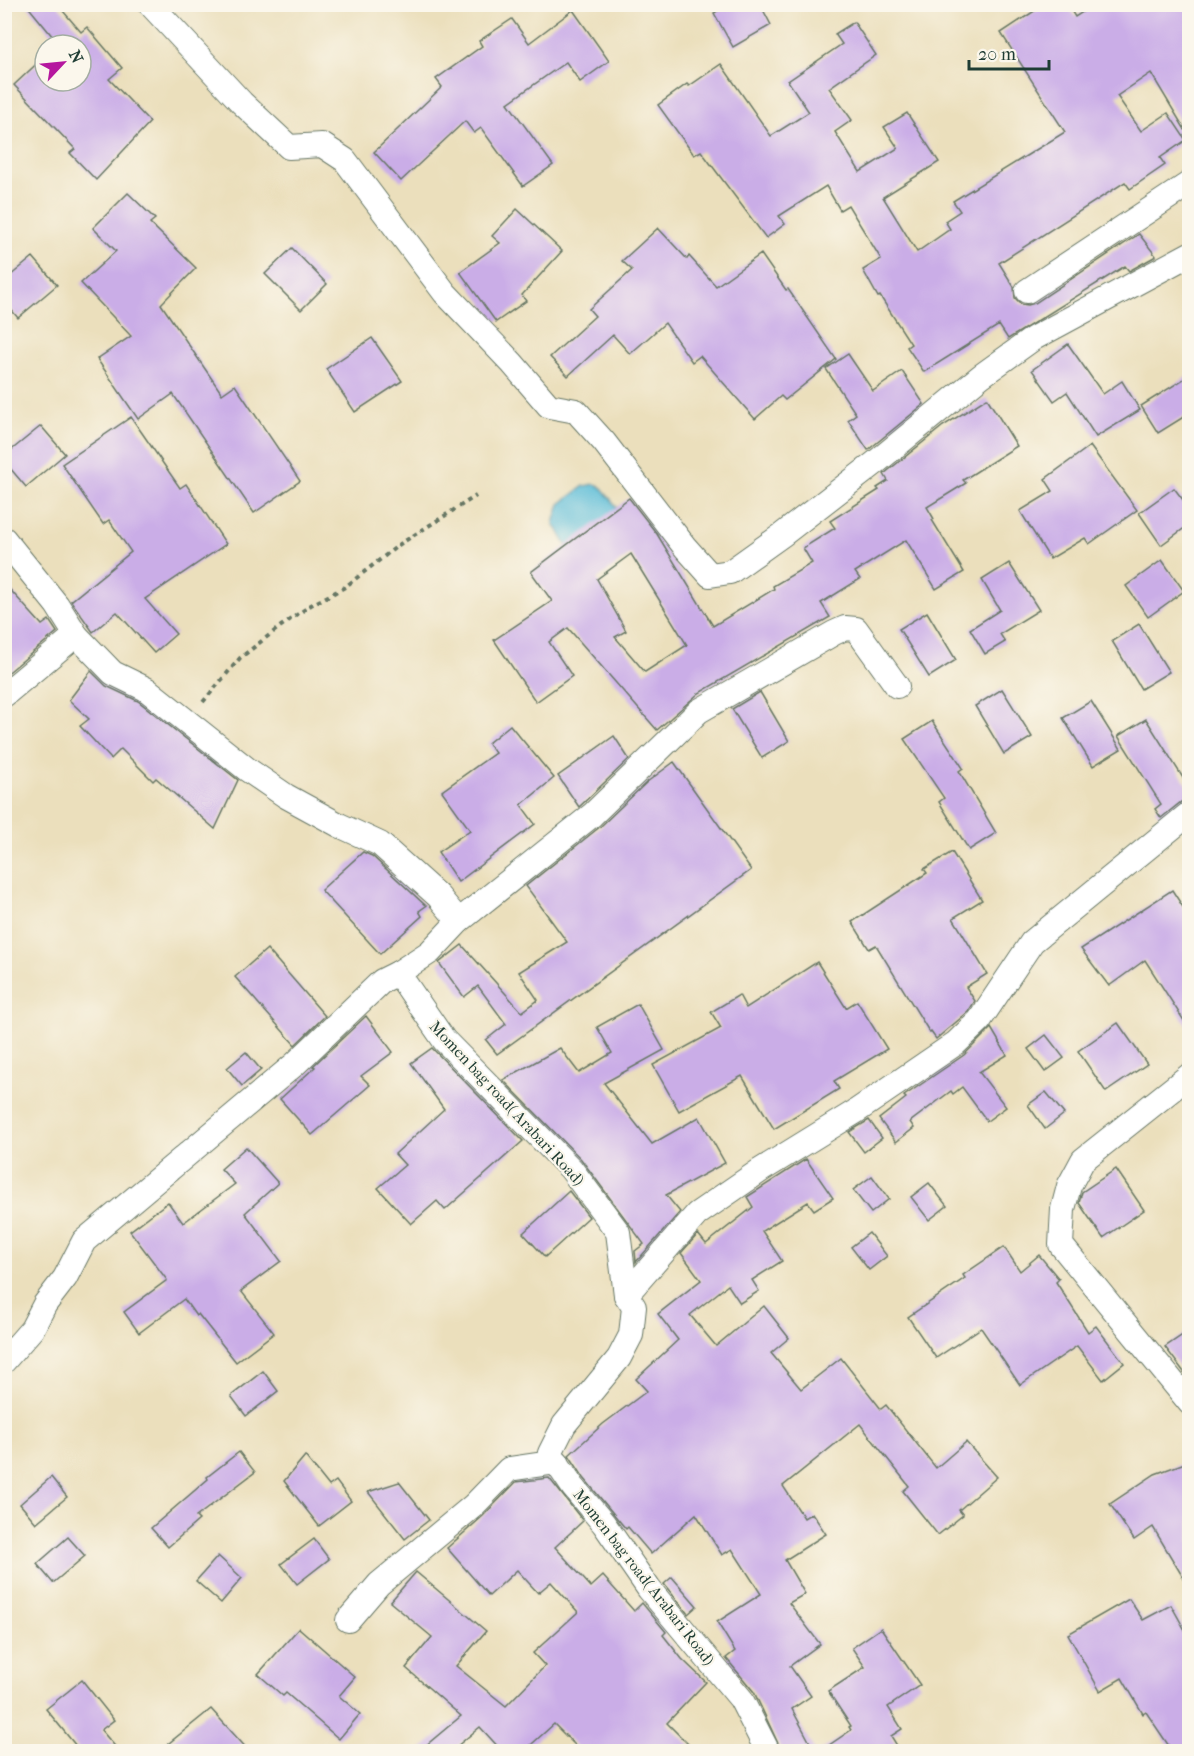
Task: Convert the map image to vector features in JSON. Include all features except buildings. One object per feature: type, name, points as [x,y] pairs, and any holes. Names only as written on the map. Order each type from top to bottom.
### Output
[{"type":"street","points":[[150,4],[242,103],[289,147],[322,145],[345,160],[445,293],[512,363],[549,406],[576,411],[604,442],[685,547],[710,574],[730,572],[782,535],[875,463],[981,376],[1034,338],[1190,254]]},
{"type":"street","points":[[1027,291],[1190,183]]},
{"type":"street","points":[[4,538],[57,605],[76,635],[113,673],[146,689],[248,770],[286,796],[380,844],[438,896],[459,921]]},
{"type":"street","points":[[4,1361],[32,1329],[45,1304],[65,1278],[84,1241],[295,1065],[382,981],[430,952],[459,921],[592,816],[699,711],[845,628],[856,629],[897,686]]},
{"type":"street","points":[[4,695],[76,635]]},
{"type":"street","points":[[626,1295],[698,1214],[761,1170],[855,1112],[956,1043],[979,1022],[1032,942],[1190,813]]},
{"type":"street","name":"Momen bag road( Arabari Road)","points":[[398,973],[444,1040],[571,1169],[618,1232],[626,1295],[634,1307],[631,1335],[619,1358],[564,1425],[550,1453],[604,1524],[649,1589],[741,1699],[768,1752]]},
{"type":"street","points":[[1190,1075],[1083,1160],[1069,1186],[1063,1209],[1061,1245],[1190,1403]]},
{"type":"street","points":[[348,1620],[379,1584],[473,1506],[509,1469],[557,1462]]},
{"type":"path","points":[[188,721],[240,658],[311,605],[345,587],[400,544],[476,496]]},
{"type":"water","points":[[595,484],[602,488],[620,511],[567,547],[554,523],[560,504],[584,486]]}]
